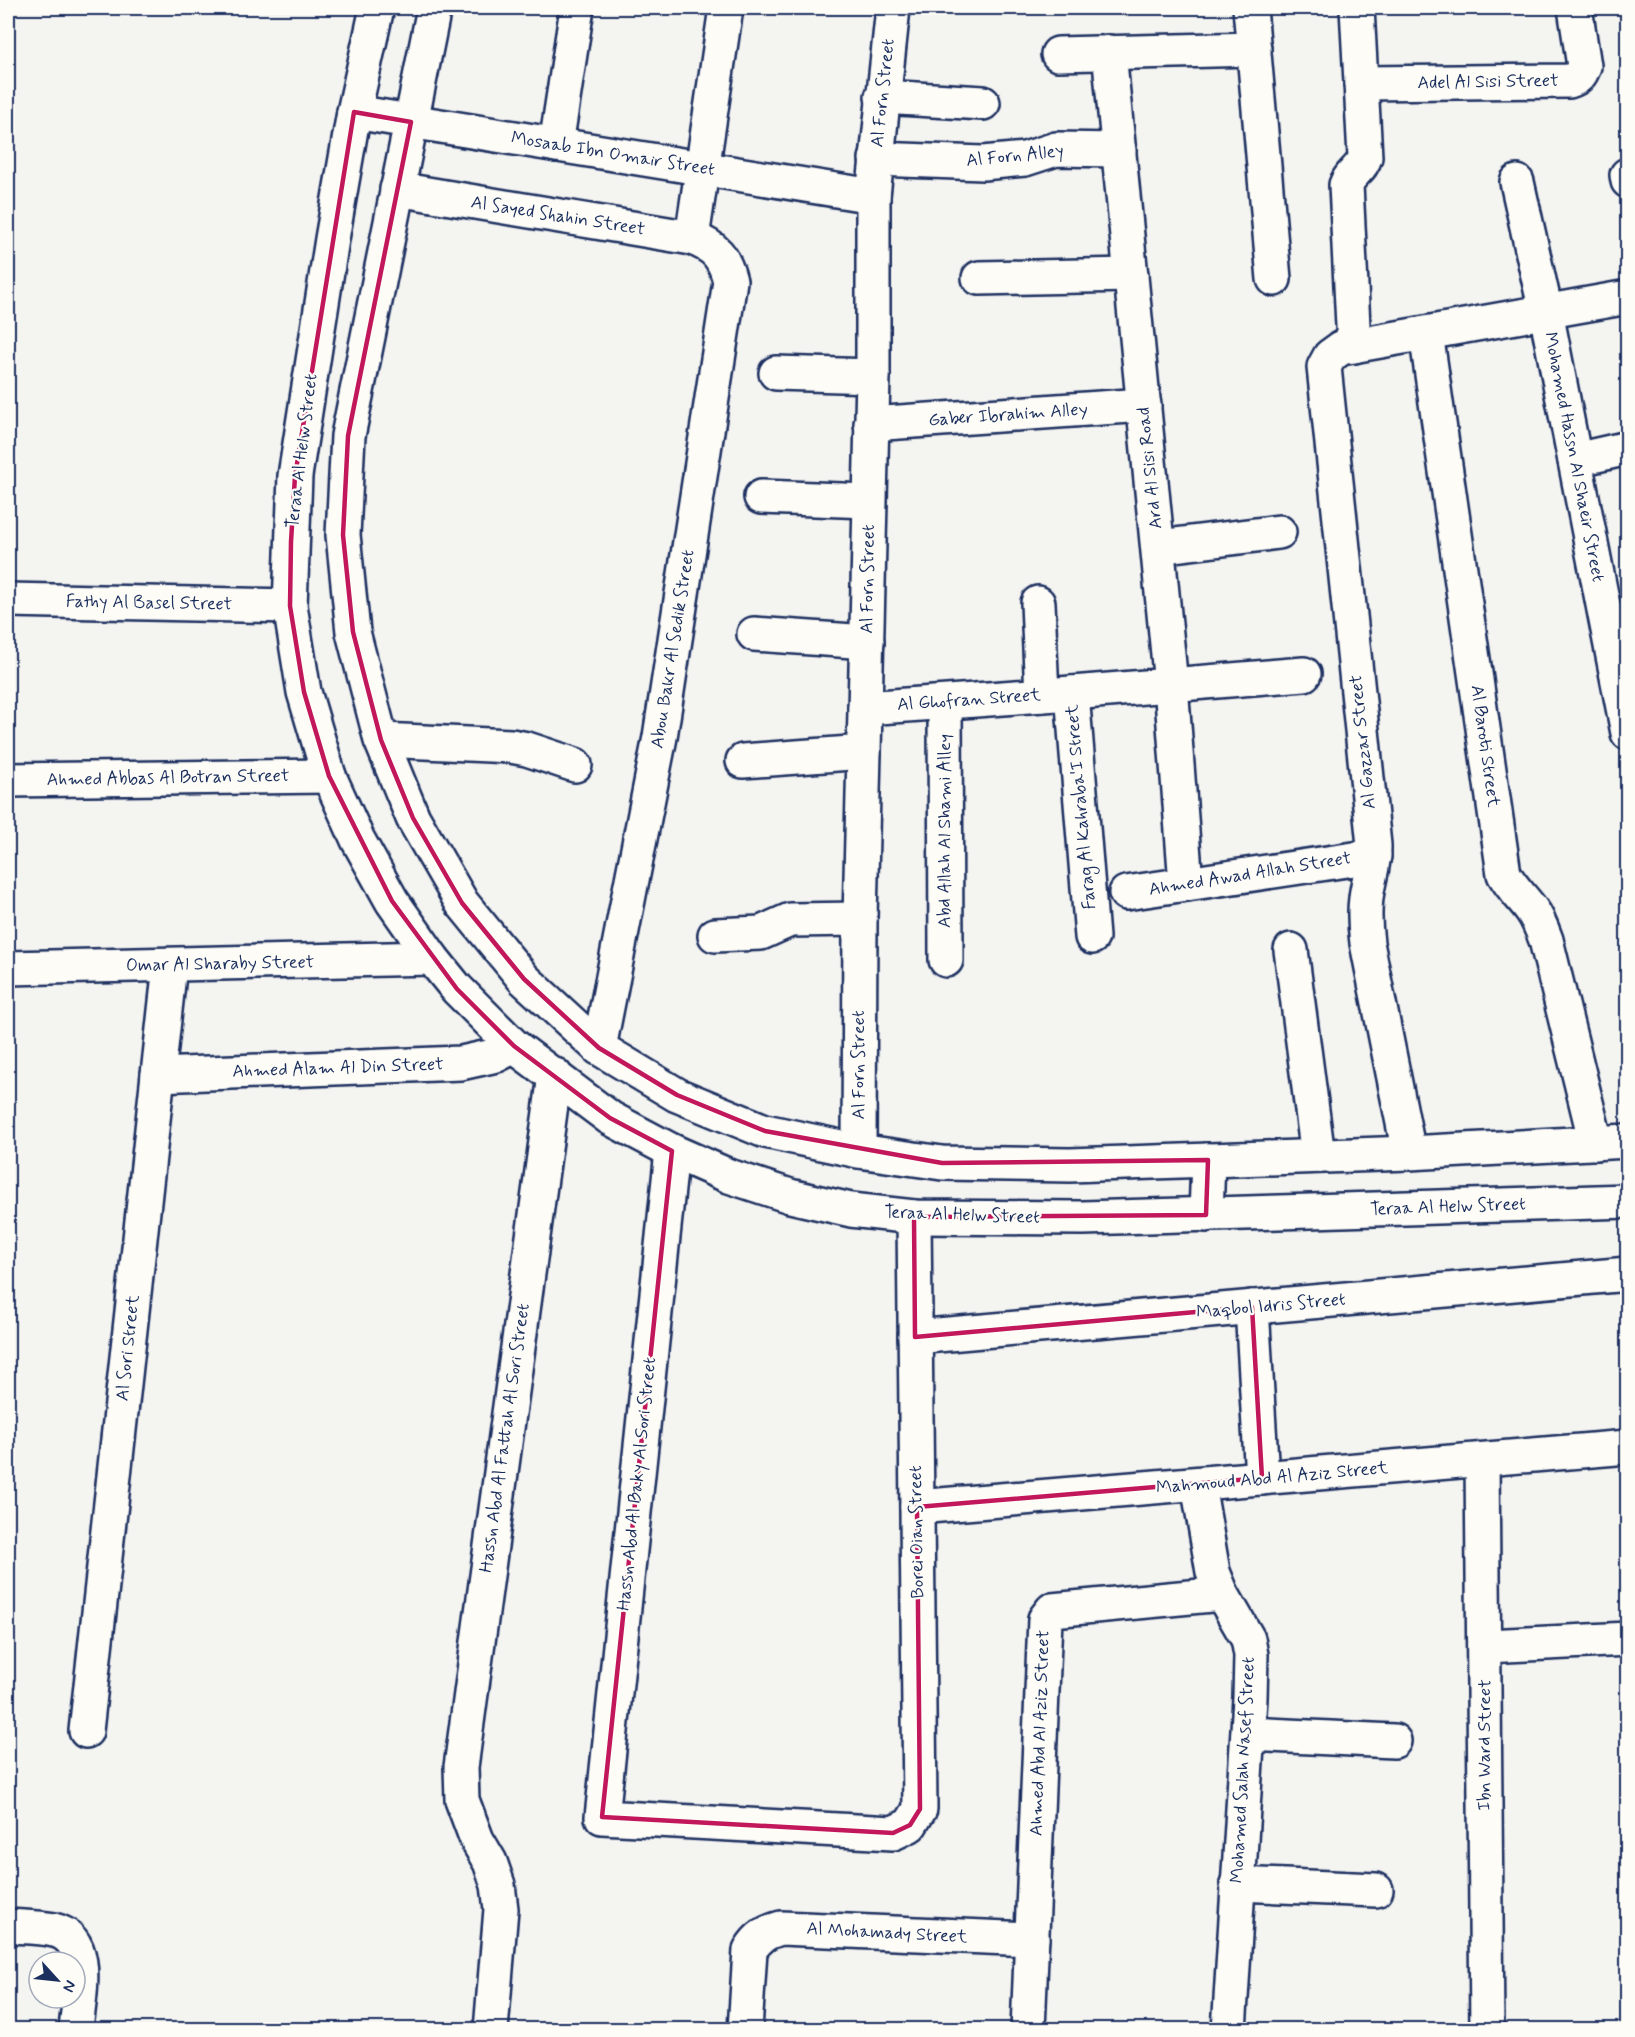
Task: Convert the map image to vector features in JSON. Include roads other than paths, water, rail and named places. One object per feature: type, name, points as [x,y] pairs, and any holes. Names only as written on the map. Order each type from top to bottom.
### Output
[{"type":"street","name":"Teraa Al Helw Street","points":[[377,8],[354,112],[295,476],[290,606],[304,692],[329,776],[358,840],[392,901],[432,958],[457,989],[514,1046],[610,1118],[672,1151],[729,1176],[790,1196],[851,1210],[914,1217],[1083,1218],[1628,1201]]},
{"type":"street","points":[[434,8],[348,436],[343,535],[352,632],[381,740],[413,818],[462,903],[524,979],[599,1048],[677,1095],[765,1131],[859,1151],[942,1163],[1070,1165],[1628,1142]]},
{"type":"street","points":[[556,145],[578,8]]},
{"type":"street","points":[[704,244],[703,169],[726,8]]},
{"type":"street","name":"Al Forn Street","points":[[859,1151],[860,919],[873,376],[873,196],[892,8]]},
{"type":"street","points":[[1251,8],[1274,279]]},
{"type":"street","points":[[1354,346],[1346,185],[1365,157],[1357,8]]},
{"type":"street","name":"Adel Al Sisi Street","points":[[1361,83],[1569,81],[1576,79],[1582,73],[1584,66],[1575,8]]},
{"type":"street","points":[[1058,54],[1254,49]]},
{"type":"street","name":"Ard Al Sisi Road","points":[[1109,52],[1171,685],[1186,884]]},
{"type":"street","points":[[882,97],[983,103]]},
{"type":"street","name":"Mosaab Ibn Omair Street","points":[[354,112],[873,196]]},
{"type":"street","name":"Al Forn Alley","points":[[876,159],[983,163],[1024,159],[1056,149],[1119,150]]},
{"type":"street","name":"Mohamed Hassn Al Shaeir Street","points":[[1517,182],[1546,312],[1575,460],[1615,600],[1628,733]]},
{"type":"street","name":"Al Sayed Shahin Street","points":[[397,189],[704,244]]},
{"type":"street","name":"Abou Bakr Al Sedik Street","points":[[599,1048],[660,737],[730,281],[726,265],[704,244]]},
{"type":"street","points":[[979,278],[1131,275]]},
{"type":"street","name":"Al Gazzar Street","points":[[1409,1152],[1364,920],[1374,856],[1324,367],[1330,356],[1341,348],[1628,297]]},
{"type":"street","name":"Al Baroti Street","points":[[1426,333],[1501,861],[1504,874],[1531,909],[1546,940],[1596,1143]]},
{"type":"street","points":[[776,373],[873,376]]},
{"type":"street","name":"Gaber Ibrahim Alley","points":[[871,424],[1144,405]]},
{"type":"street","points":[[1575,460],[1628,448]]},
{"type":"street","points":[[761,497],[870,501]]},
{"type":"street","points":[[1158,547],[1279,532]]},
{"type":"street","name":"Fathy Al Basel Street","points":[[8,600],[290,606]]},
{"type":"street","points":[[1038,603],[1057,694]]},
{"type":"street","points":[[754,634],[867,642]]},
{"type":"street","name":"Farag Al Kahraba'I Street","points":[[1092,936],[1057,694],[1304,674]]},
{"type":"street","name":"Al Ghofran Street","points":[[865,708],[1057,694]]},
{"type":"street","name":"Abd Allah Al Shami Alley","points":[[945,703],[946,960]]},
{"type":"street","points":[[381,740],[527,748],[575,765]]},
{"type":"street","points":[[743,761],[864,752]]},
{"type":"street","name":"Ahmed Abbas Al Botran Street","points":[[8,780],[329,776]]},
{"type":"street","name":"Ahmed Awad Allah Street","points":[[1126,893],[1374,856]]},
{"type":"street","points":[[715,935],[761,933],[790,920],[860,919]]},
{"type":"street","points":[[1292,950],[1318,1156]]},
{"type":"street","name":"Omar Al Sharaby Street","points":[[8,968],[432,958]]},
{"type":"street","name":"Al Sori Street","points":[[86,1731],[170,965]]},
{"type":"street","name":"Ahmed Alam Al Din Street","points":[[158,1075],[461,1063],[497,1055],[514,1046]]},
{"type":"street","name":"Hassn Abd Al Fattah Al Sori Street","points":[[491,2030],[501,1909],[498,1884],[490,1862],[477,1840],[462,1800],[460,1784],[462,1752],[555,1075]]},
{"type":"street","name":"Hassn Abd Al Baky Al Sori Street","points":[[672,1151],[602,1817],[893,1833]]},
{"type":"street","points":[[1206,1215],[1208,1160]]},
{"type":"street","name":"Borei Oian Street","points":[[893,1833],[910,1825],[920,1809],[914,1217]]},
{"type":"street","name":"Maqbol Idris Street","points":[[915,1337],[1628,1274]]},
{"type":"street","points":[[1252,1307],[1262,1478]]},
{"type":"street","name":"Mahmoud Abd Al Aziz Street","points":[[917,1507],[1628,1447]]},
{"type":"street","name":"Ibn Ward Street","points":[[1482,1460],[1487,2030]]},
{"type":"street","name":"Mohamed Salah Nasef Street","points":[[1198,1484],[1213,1572],[1222,1594],[1245,1632],[1251,1656],[1229,2030]]},
{"type":"street","name":"Ahmed Abd Al Aziz Street","points":[[1028,2030],[1045,1619],[1053,1610],[1222,1594]]},
{"type":"street","points":[[1485,1646],[1628,1639]]},
{"type":"street","points":[[1248,1734],[1394,1741]]},
{"type":"street","points":[[1237,1884],[1376,1890]]},
{"type":"street","points":[[8,1926],[55,1930],[69,1936],[78,1948],[81,1963],[76,2030]]},
{"type":"street","name":"Al Mohamady Street","points":[[745,2030],[750,1950],[757,1939],[768,1932],[781,1928],[1032,1940]]}]
